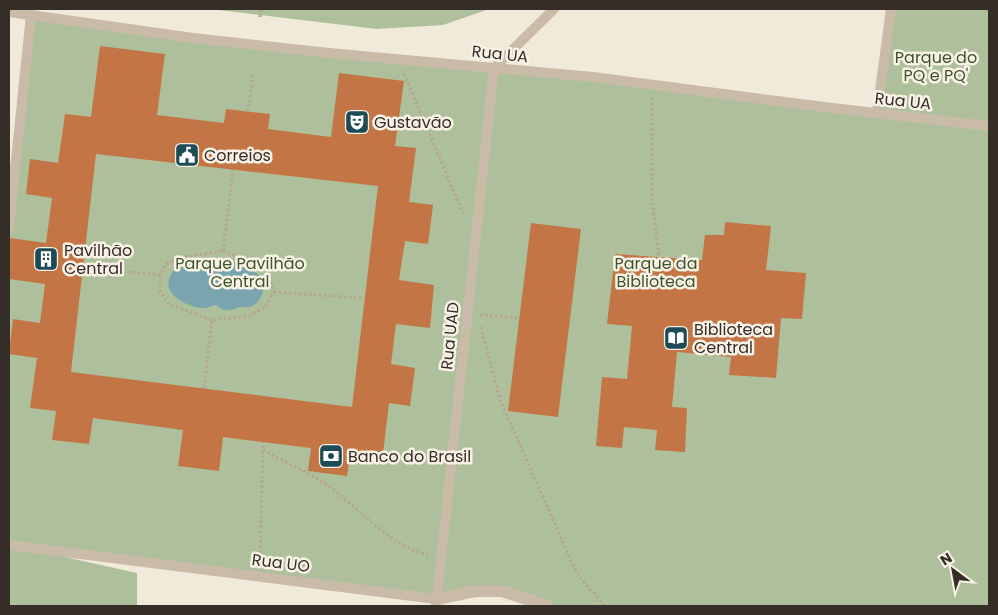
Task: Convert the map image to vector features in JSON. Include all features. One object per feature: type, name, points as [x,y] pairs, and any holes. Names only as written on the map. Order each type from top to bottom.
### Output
[{"type":"street","name":"Rua UO","points":[[436,602],[476,591],[502,591],[547,606]]},
{"type":"lane","points":[[494,68],[554,9]]},
{"type":"lane","points":[[878,113],[891,9]]},
{"type":"lane","name":"Rua UA","points":[[9,12],[29,12],[193,38],[651,84],[989,126]]},
{"type":"lane","points":[[9,227],[29,12]]},
{"type":"lane","name":"Rua UAD","points":[[436,602],[494,68]]},
{"type":"lane","name":"Rua UO","points":[[9,545],[260,576],[436,602]]},
{"type":"path","points":[[260,17],[261,9]]},
{"type":"path","points":[[398,60],[464,215]]},
{"type":"path","points":[[248,112],[253,74]]},
{"type":"path","points":[[651,84],[652,198],[659,257]]},
{"type":"path","points":[[223,251],[233,170]]},
{"type":"path","points":[[223,251],[259,264],[269,274],[274,292],[265,307],[249,316],[212,320],[168,304],[160,290],[160,275],[165,265],[178,258],[223,251]]},
{"type":"path","points":[[83,268],[160,275]]},
{"type":"path","points":[[274,292],[364,298]]},
{"type":"path","points":[[478,315],[500,400],[573,565],[581,579],[605,606]]},
{"type":"path","points":[[467,316],[519,318]]},
{"type":"path","points":[[204,388],[212,320]]},
{"type":"path","points":[[260,576],[263,442]]},
{"type":"path","points":[[263,450],[329,486],[399,543],[418,552],[441,558]]},
{"type":"green space","points":[[209,9],[489,9],[443,25],[377,29]]},
{"type":"green space","points":[[889,9],[989,9],[989,606],[544,606],[501,591],[436,599],[20,547],[137,573],[137,606],[9,606],[9,227],[31,15],[877,113]]},
{"type":"water","points":[[203,259],[222,264],[235,262],[257,273],[262,279],[263,284],[260,298],[254,305],[232,310],[225,310],[216,305],[201,308],[182,302],[169,289],[170,276],[180,265]]},
{"type":"building","name":"Pavilhão Central","points":[[100,46],[165,54],[157,115],[224,123],[226,109],[270,114],[268,129],[331,137],[339,73],[404,81],[395,146],[416,148],[409,202],[433,205],[428,244],[405,241],[399,280],[434,285],[430,328],[396,324],[391,364],[415,368],[410,406],[389,403],[383,454],[351,450],[347,476],[308,471],[311,448],[223,437],[219,471],[178,466],[183,430],[93,418],[89,444],[52,440],[56,411],[30,408],[37,358],[9,354],[13,319],[40,323],[45,284],[9,279],[10,238],[46,243],[52,198],[26,194],[30,159],[58,163],[65,114],[91,117]],"holes":[[[96,154],[378,186],[352,407],[71,372]]]},
{"type":"building","name":"Biblioteca Central","points":[[725,222],[771,226],[766,270],[806,273],[802,319],[781,318],[776,378],[729,375],[731,357],[677,352],[672,407],[687,408],[685,452],[655,450],[657,430],[624,427],[622,448],[596,446],[602,377],[627,379],[632,326],[607,324],[615,254],[702,260],[705,235],[724,235]]},
{"type":"building","points":[[531,223],[581,229],[558,417],[508,411]]},
{"type":"place","name":"Gustavão","points":[[357,122]]},
{"type":"place","name":"Correios","points":[[187,155]]},
{"type":"place","name":"Pavilhão Central","points":[[46,259]]},
{"type":"place","name":"Biblioteca Central","points":[[676,338]]},
{"type":"place","name":"Banco do Brasil","points":[[331,456]]},
{"type":"park label","name":"Parque do PQ e PQ'","points":[[936,66]]},
{"type":"park label","name":"Parque Pavilhão Central","points":[[240,272]]},
{"type":"park label","name":"Parque da Biblioteca","points":[[656,272]]}]
